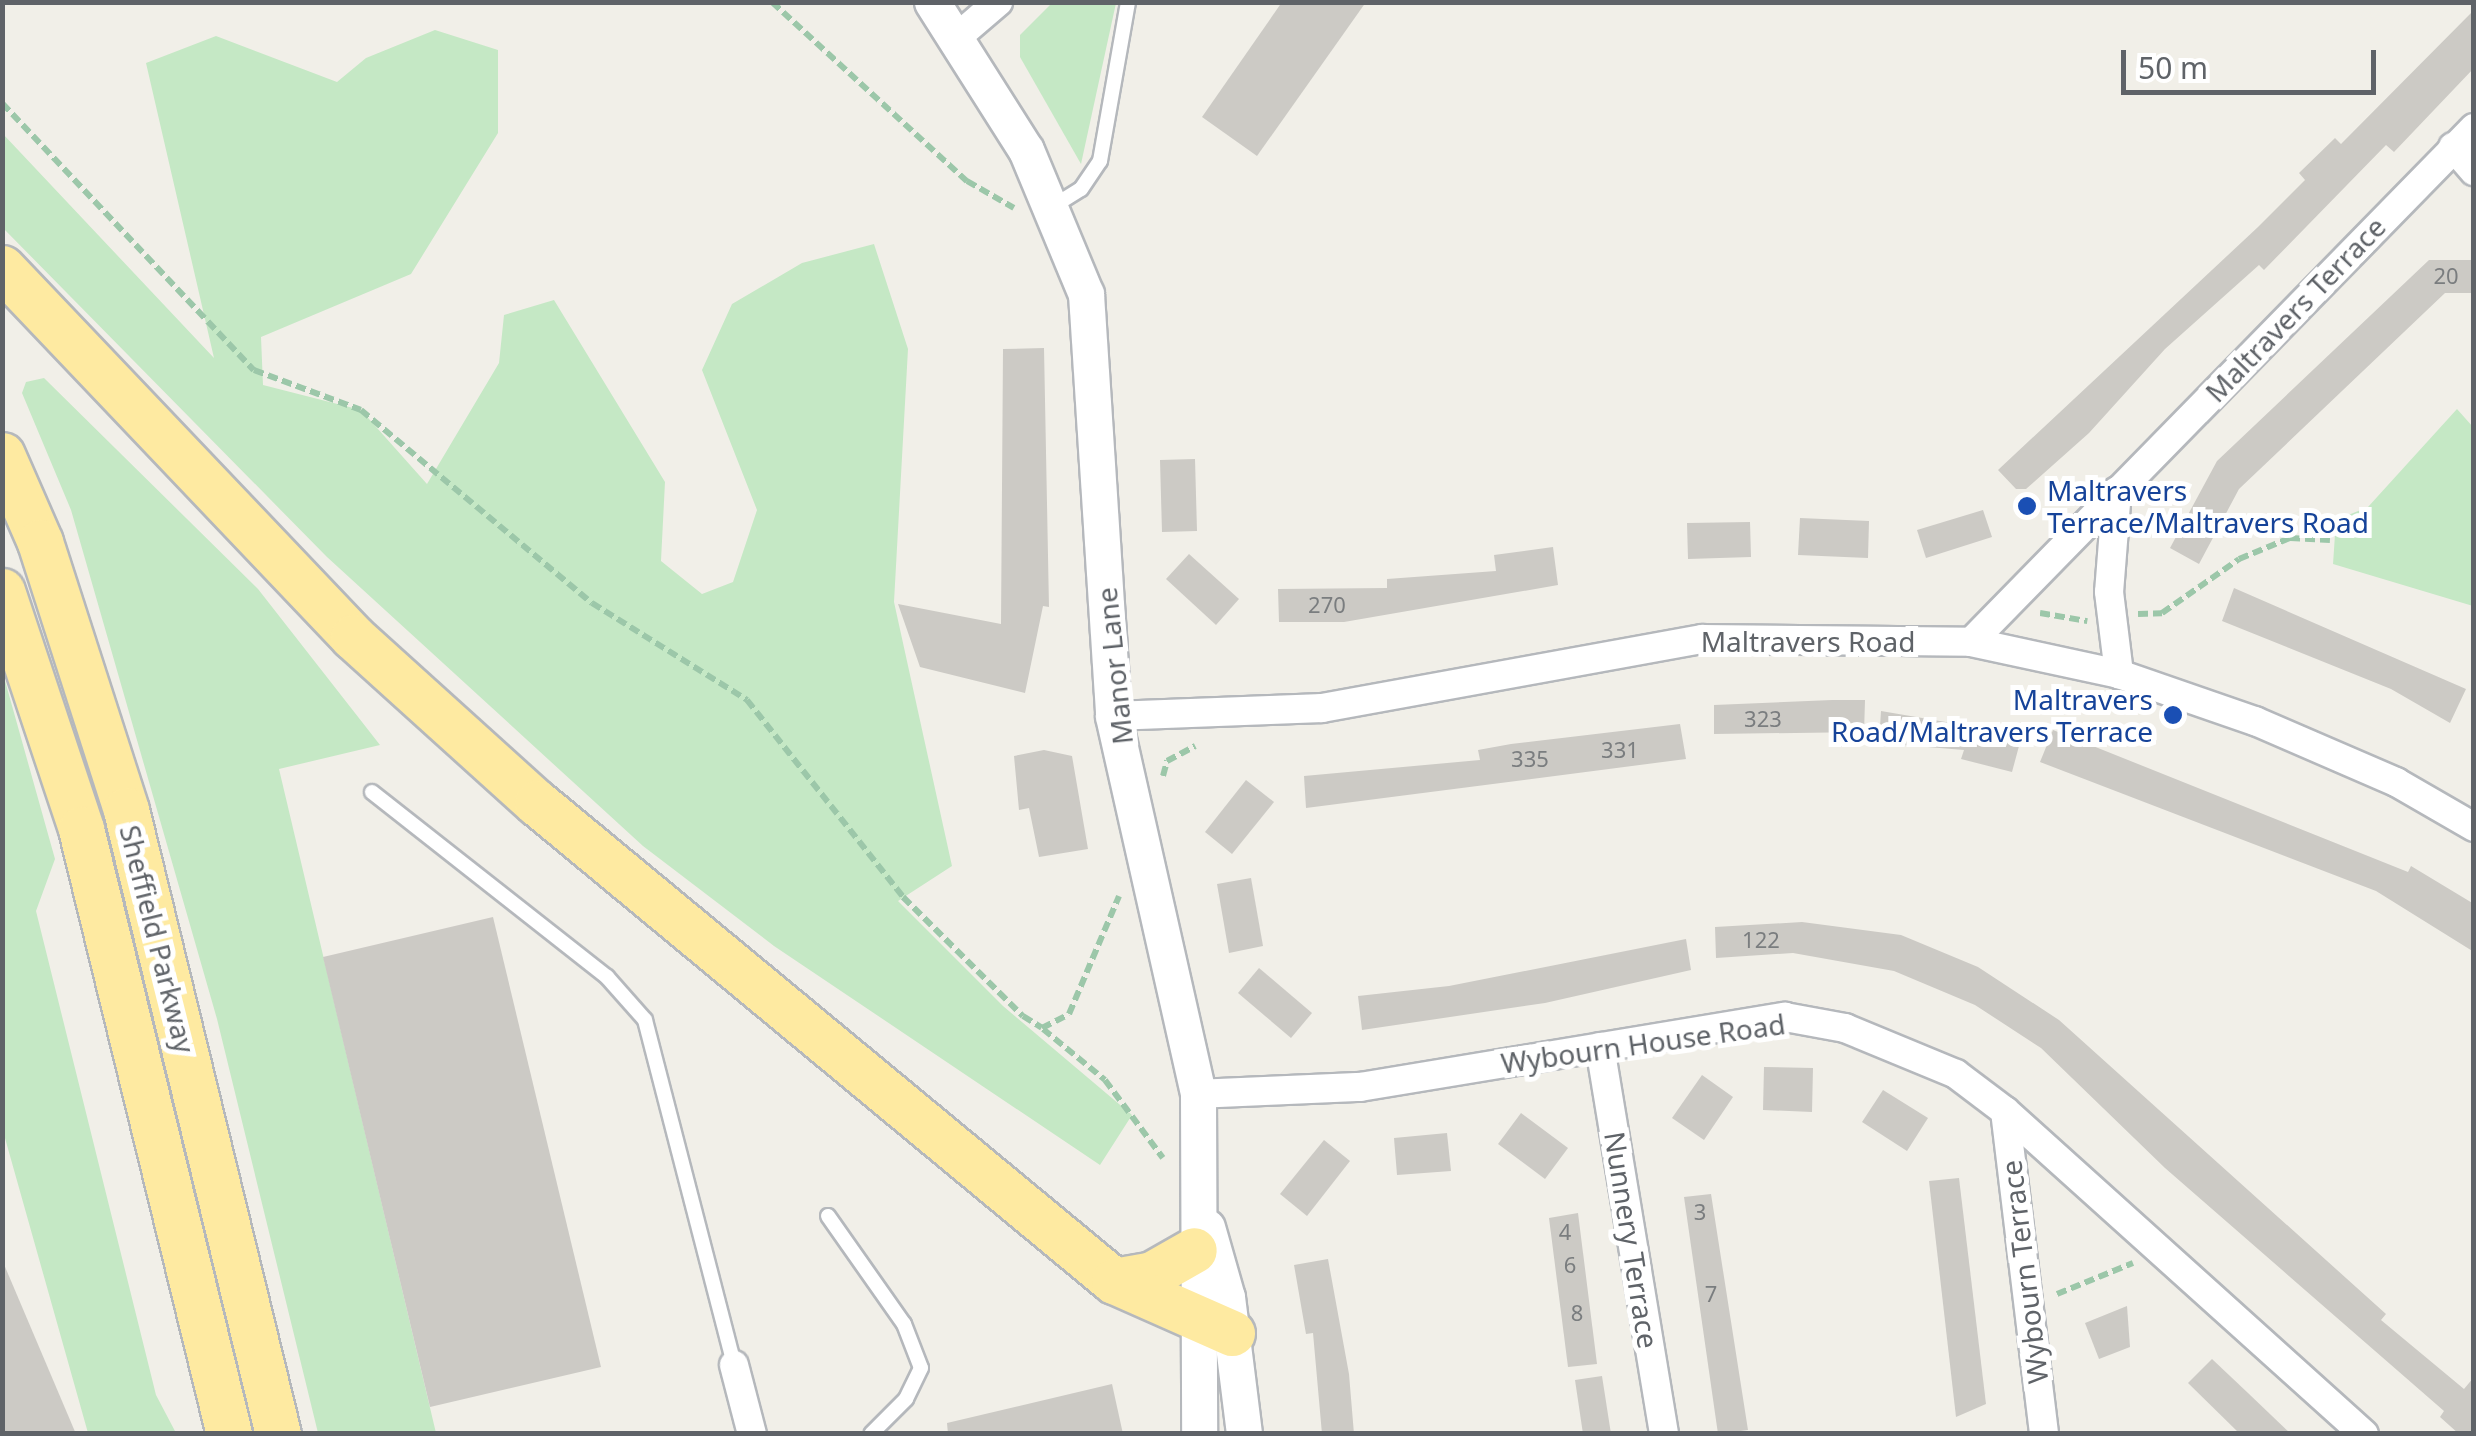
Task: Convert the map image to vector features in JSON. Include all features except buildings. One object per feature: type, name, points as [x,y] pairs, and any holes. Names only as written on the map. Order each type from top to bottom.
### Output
[{"type":"highway","points":[[2,268],[353,637],[538,803],[1114,1281],[1214,1326]]},
{"type":"highway","name":"Sheffield Parkway","points":[[2,455],[40,542],[126,810],[278,1434]]},
{"type":"highway","name":"Sheffield Parkway","points":[[2,591],[80,829],[230,1434]]},
{"type":"highway","points":[[1114,1281],[1152,1274],[1198,1231]]},
{"type":"street","name":"Manor Lane","points":[[932,2],[1026,150],[1086,294],[1113,716],[1198,1094],[1198,1231],[1214,1326],[1199,1434]]},
{"type":"street","points":[[956,38],[998,2]]},
{"type":"street","points":[[2463,138],[2474,171]]},
{"type":"street","name":"Maltravers Terrace","points":[[1971,642],[2463,138]]},
{"type":"street","points":[[2116,491],[2112,615],[2119,674]]},
{"type":"street","name":"Maltravers Road","points":[[1113,716],[1322,708],[1702,639],[1971,642],[2119,674],[2396,782],[2474,828]]},
{"type":"street","name":"Wybourn House Road","points":[[1198,1094],[1360,1087],[1784,1017],[1900,1047],[1956,1074],[2005,1111],[2364,1434]]},
{"type":"street","name":"Nunnery Terrace","points":[[1600,1047],[1664,1434]]},
{"type":"street","name":"Wybourn Terrace","points":[[2005,1111],[2044,1434]]},
{"type":"street","points":[[1214,1326],[1244,1434]]},
{"type":"street","points":[[734,1365],[752,1434]]},
{"type":"lane","points":[[1059,223],[1100,161],[1128,2]]},
{"type":"lane","points":[[372,792],[607,977],[644,1020],[734,1365]]},
{"type":"lane","points":[[828,1216],[904,1324],[921,1368],[906,1399],[871,1434]]},
{"type":"path","points":[[583,2],[603,2]]},
{"type":"path","points":[[772,2],[967,181],[1059,223]]},
{"type":"path","points":[[2,103],[254,370],[361,410],[592,604],[747,700],[903,897],[990,988],[1105,1080],[1166,1162]]},
{"type":"path","points":[[2005,606],[2092,622],[2112,615],[2162,613],[2239,559],[2290,538],[2330,540]]},
{"type":"path","points":[[1158,793],[1167,761],[1204,744]]},
{"type":"path","points":[[1042,1028],[1069,1014],[1126,880],[1152,878]]},
{"type":"path","points":[[2028,1306],[2162,1252]]},
{"type":"green space","points":[[1052,3],[1116,3],[1081,164],[1020,57],[1020,35]]},
{"type":"green space","points":[[435,30],[498,50],[498,133],[411,274],[261,337],[263,385],[361,410],[427,484],[499,363],[504,315],[554,300],[665,482],[661,561],[702,594],[733,582],[757,510],[702,370],[732,304],[802,263],[874,244],[908,349],[894,602],[952,866],[898,901],[1003,1006],[1132,1115],[1100,1165],[774,946],[643,846],[327,557],[3,228],[3,134],[214,358],[146,63],[216,36],[337,82],[366,58]]},
{"type":"green space","points":[[44,378],[258,589],[380,745],[279,769],[436,1433],[318,1433],[217,1019],[71,510],[22,393],[26,382]]},
{"type":"green space","points":[[2457,409],[2473,427],[2473,606],[2333,564],[2336,520],[2368,507]]},
{"type":"green space","points":[[2,670],[55,859],[36,911],[156,1395],[176,1433],[88,1433],[3,1131]]},
{"type":"place","name":"Maltravers Terrace/Maltravers Road","points":[[2027,506]]},
{"type":"place","name":"Maltravers Road/Maltravers Terrace","points":[[2173,715]]}]
